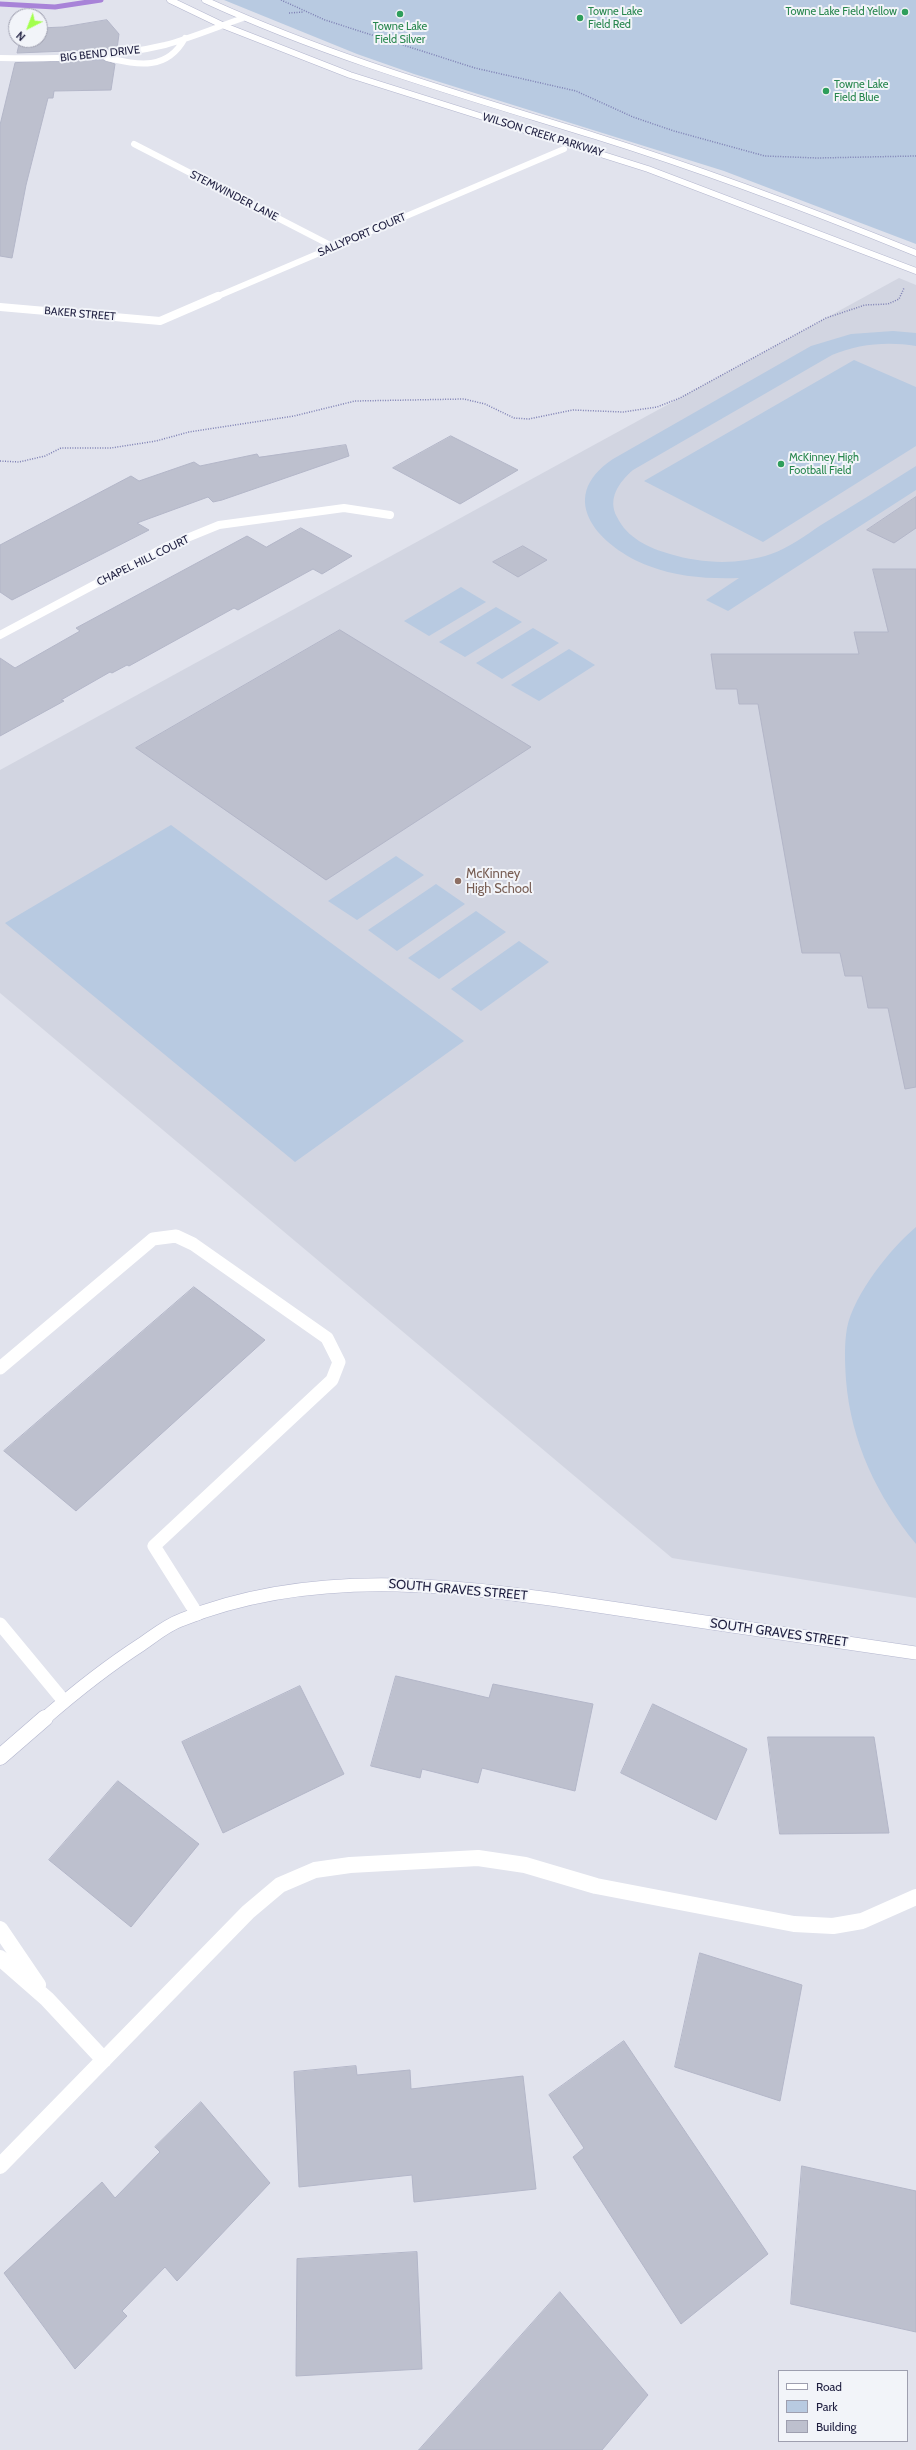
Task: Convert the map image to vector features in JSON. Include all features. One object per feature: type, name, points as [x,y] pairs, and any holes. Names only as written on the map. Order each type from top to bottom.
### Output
[{"type":"street","name":"WILSON CREEK PARKWAY","points":[[170,0],[222,25],[362,79],[531,131],[702,188],[916,271]]},
{"type":"street","name":"WILSON CREEK PARKWAY","points":[[205,0],[243,18],[372,68],[547,122],[704,173],[916,253]]},
{"type":"street","name":"BIG BEND DRIVE","points":[[0,58],[44,59],[100,56],[133,52],[185,38],[243,18]]},
{"type":"street","points":[[100,56],[140,65],[159,62],[173,57],[180,51],[185,38]]},
{"type":"street","points":[[531,131],[547,122]]},
{"type":"street","name":"STEMWINDER LANE","points":[[134,144],[334,247]]},
{"type":"street","name":"SALLYPORT COURT","points":[[160,321],[564,149]]},
{"type":"street","name":"BAKER STREET","points":[[0,307],[160,321]]},
{"type":"street","name":"CHAPEL HILL COURT","points":[[0,635],[165,547],[219,525],[344,508],[390,515]]},
{"type":"street","points":[[0,1368],[153,1239],[176,1236],[193,1244],[327,1338],[339,1362],[332,1380],[154,1546],[197,1614]]},
{"type":"street","name":"SOUTH GRAVES STREET","points":[[0,1757],[63,1700],[126,1653],[181,1620],[250,1596],[319,1587],[398,1583],[516,1594],[916,1653]]},
{"type":"street","points":[[0,1624],[63,1700]]},
{"type":"street","points":[[0,2166],[248,1912],[280,1885],[316,1870],[350,1865],[478,1858],[525,1865],[596,1886],[794,1924],[825,1926],[862,1921],[916,1897]]},
{"type":"street","points":[[0,1929],[48,1999]]},
{"type":"street","points":[[0,1958],[48,1999],[104,2060]]},
{"type":"path","points":[[282,0],[325,20],[475,68],[576,91],[633,116],[674,131],[765,156],[817,158],[916,156]]},
{"type":"path","points":[[0,461],[19,462],[45,456],[61,448],[111,448],[156,441],[189,432],[294,416],[354,401],[464,399],[485,404],[514,418],[529,419],[573,410],[623,412],[657,407],[680,398],[826,318],[865,305],[888,304],[899,299],[905,286]]},
{"type":"shaded area","name":"McKinney High School","points":[[899,278],[916,285],[916,1598],[672,1558],[0,993],[0,770]]},
{"type":"green space","points":[[224,0],[916,0],[916,244],[724,171],[414,74],[357,54]]},
{"type":"green space","points":[[893,331],[916,333],[916,346],[905,344],[873,344],[852,348],[832,355],[633,470],[619,485],[614,497],[614,510],[621,524],[639,541],[654,549],[670,554],[695,560],[721,562],[759,558],[784,548],[916,466],[916,490],[728,611],[706,600],[739,578],[716,578],[682,575],[649,566],[631,558],[615,547],[601,535],[590,521],[585,506],[587,490],[595,474],[613,459],[811,346],[851,334]]},
{"type":"green space","name":"McKinney High Football Field","points":[[854,360],[916,387],[916,446],[763,542],[644,481]]},
{"type":"green space","points":[[461,587],[486,602],[429,636],[404,621]]},
{"type":"green space","points":[[496,607],[522,622],[465,657],[439,642]]},
{"type":"green space","points":[[533,628],[559,643],[502,679],[476,663]]},
{"type":"green space","points":[[569,649],[595,665],[539,701],[511,685]]},
{"type":"green space","points":[[171,825],[464,1041],[295,1162],[5,923]]},
{"type":"green space","points":[[396,856],[424,875],[357,920],[328,901]]},
{"type":"green space","points":[[436,884],[465,904],[397,951],[368,930]]},
{"type":"green space","points":[[476,911],[506,932],[439,979],[408,958]]},
{"type":"green space","points":[[519,941],[549,962],[481,1011],[451,989]]},
{"type":"green space","points":[[916,1227],[916,1544],[889,1507],[868,1467],[860,1446],[849,1403],[846,1380],[845,1341],[851,1315],[865,1287],[895,1247]]},
{"type":"building","points":[[107,20],[119,34],[117,49],[17,53],[18,48],[48,48],[48,28],[63,27]]},
{"type":"building","points":[[103,60],[115,64],[111,90],[54,91],[53,98],[48,98],[26,185],[12,258],[0,256],[0,125],[15,63]]},
{"type":"building","points":[[451,436],[518,470],[460,504],[393,468]]},
{"type":"building","points":[[346,445],[349,456],[222,500],[213,502],[208,497],[137,523],[149,530],[12,600],[0,592],[0,545],[131,476],[139,481],[194,462],[200,466],[257,454],[259,457]]},
{"type":"building","points":[[916,497],[916,528],[894,543],[867,530]]},
{"type":"building","points":[[301,528],[352,556],[322,574],[313,569],[238,610],[234,608],[129,666],[127,665],[112,673],[110,672],[61,700],[64,701],[0,736],[0,658],[15,668],[80,631],[76,628],[247,536],[266,547]]},
{"type":"building","points":[[523,546],[547,560],[518,577],[493,562]]},
{"type":"building","points":[[873,569],[916,569],[916,1087],[905,1089],[888,1008],[868,1008],[862,976],[845,976],[840,953],[802,953],[758,704],[739,704],[737,689],[716,689],[711,654],[859,654],[854,632],[888,632]]},
{"type":"building","points":[[340,630],[531,747],[326,880],[136,748]]},
{"type":"building","points":[[194,1287],[265,1340],[76,1511],[4,1451]]},
{"type":"building","points":[[396,1676],[489,1698],[493,1684],[593,1704],[575,1791],[482,1768],[478,1783],[422,1769],[420,1778],[371,1766]]},
{"type":"building","points":[[300,1686],[344,1774],[223,1833],[182,1742]]},
{"type":"building","points":[[653,1704],[747,1749],[716,1820],[621,1773]]},
{"type":"building","points":[[768,1737],[874,1737],[889,1833],[780,1834]]},
{"type":"building","points":[[118,1781],[199,1844],[131,1927],[49,1860]]},
{"type":"building","points":[[700,1953],[802,1985],[780,2101],[675,2067]]},
{"type":"building","points":[[624,2041],[768,2254],[681,2324],[573,2157],[584,2148],[549,2095]]},
{"type":"building","points":[[356,2066],[357,2075],[410,2070],[411,2089],[523,2076],[536,2189],[414,2202],[412,2175],[299,2187],[294,2072]]},
{"type":"building","points":[[201,2102],[270,2183],[177,2281],[165,2267],[122,2311],[127,2316],[75,2369],[4,2273],[102,2182],[115,2198],[160,2152],[155,2147]]},
{"type":"building","points":[[802,2166],[916,2191],[916,2332],[791,2304]]},
{"type":"building","points":[[417,2252],[422,2369],[296,2376],[297,2259]]},
{"type":"building","points":[[560,2292],[648,2395],[602,2450],[419,2450]]},
{"type":"waterway","points":[[0,4],[55,7],[101,0]]},
{"type":"place","name":"Towne Lake Field Yellow","points":[[905,12]]},
{"type":"place","name":"Towne Lake Field Silver","points":[[400,14]]},
{"type":"place","name":"Towne Lake Field Red","points":[[580,18]]},
{"type":"place","name":"Towne Lake Field Blue","points":[[826,91]]},
{"type":"place","name":"McKinney High Football Field","points":[[781,464]]},
{"type":"place","name":"McKinney High School","points":[[458,881]]}]
